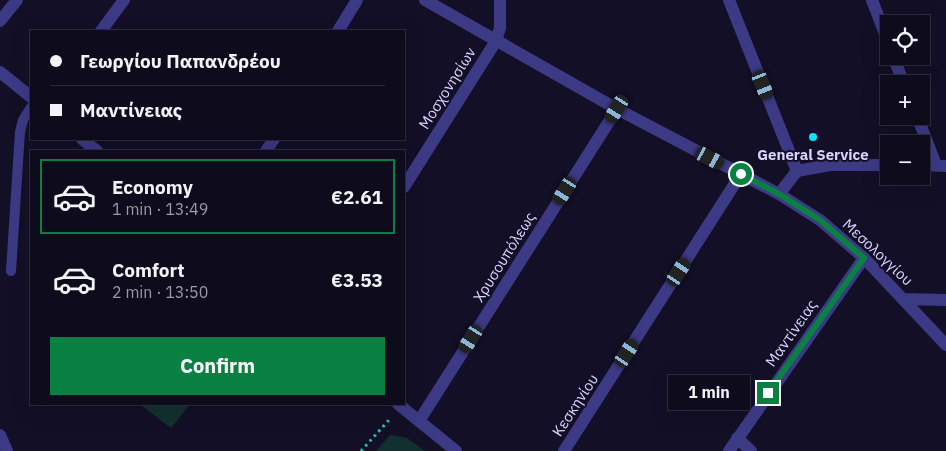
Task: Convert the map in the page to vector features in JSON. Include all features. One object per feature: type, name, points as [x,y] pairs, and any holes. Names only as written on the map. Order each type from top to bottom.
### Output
[{"type":"street","points":[[0,21],[18,0]]},
{"type":"street","points":[[102,30],[124,0]]},
{"type":"street","points":[[339,30],[357,0]]},
{"type":"street","name":"Μεσολογγίου","points":[[425,0],[617,109],[779,194],[820,220],[864,258],[946,345]]},
{"type":"street","name":"Μοσχονησίων","points":[[405,185],[496,41],[500,28],[500,0]]},
{"type":"street","points":[[729,0],[797,170]]},
{"type":"street","points":[[872,0],[880,21]]},
{"type":"street","points":[[0,72],[30,96]]},
{"type":"street","name":"Χρυσουπόλεως","points":[[419,421],[617,109]]},
{"type":"street","points":[[921,125],[941,165]]},
{"type":"street","points":[[83,140],[97,150]]},
{"type":"street","points":[[779,194],[797,170],[830,165],[880,165]]},
{"type":"street","name":"Κεσκηνίου","points":[[564,451],[741,174]]},
{"type":"street","name":"Μαντίνειας","points":[[729,451],[864,258]]},
{"type":"street","points":[[904,299],[946,300]]},
{"type":"street","points":[[400,405],[456,451]]},
{"type":"street","points":[[0,435],[7,451]]},
{"type":"street","points":[[737,438],[752,451]]},
{"type":"lane","points":[[11,271],[20,132],[23,120],[30,109]]},
{"type":"path","points":[[361,451],[400,405]]},
{"type":"green space","points":[[140,405],[189,405],[171,428]]},
{"type":"green space","points":[[390,435],[407,438],[425,451],[376,451]]},
{"type":"place","name":"General Service","points":[[813,137]]},
{"type":"route","points":[[741,174],[779,194],[820,220],[864,258],[768,393]]}]
